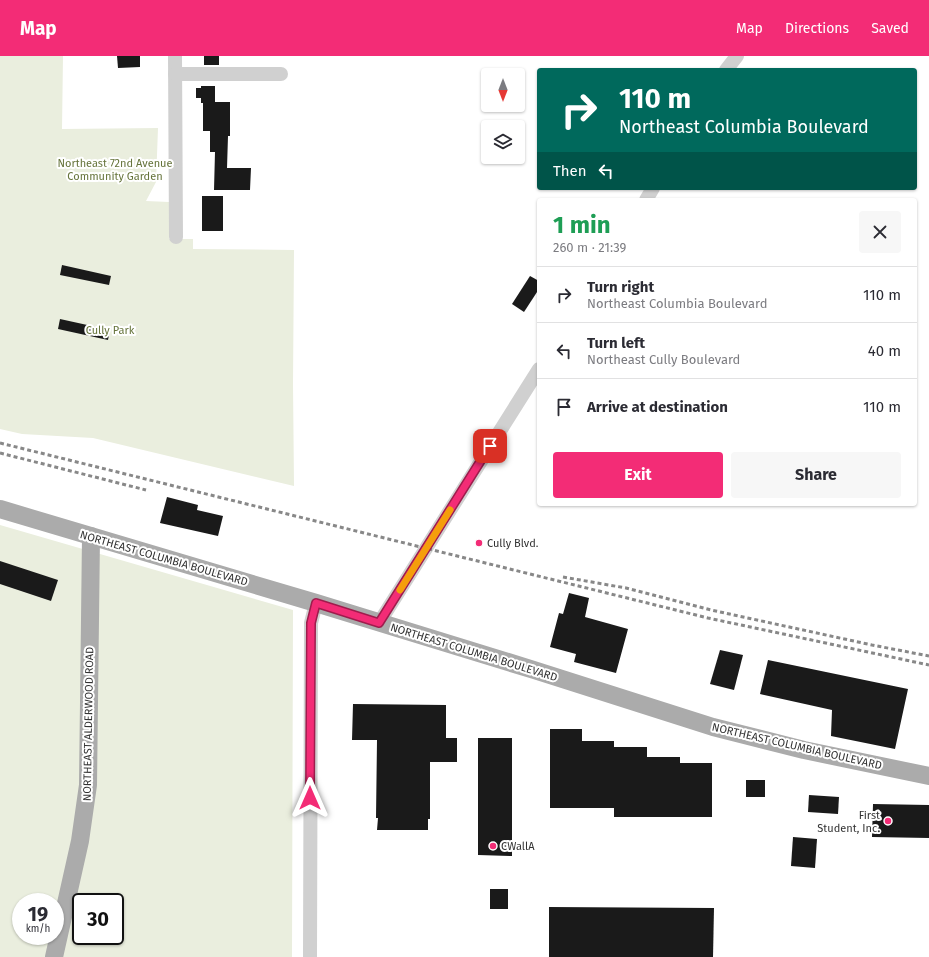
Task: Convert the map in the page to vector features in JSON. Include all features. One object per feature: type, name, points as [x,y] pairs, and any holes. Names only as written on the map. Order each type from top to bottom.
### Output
[{"type":"main road","name":"NORTHEAST COLUMBIA BOULEVARD","points":[[0,509],[316,603],[728,731],[804,750],[929,776]]},
{"type":"main road","name":"NORTHEAST ALDERWOOD ROAD","points":[[54,957],[80,841],[88,785],[91,536]]},
{"type":"street","points":[[174,56],[176,237]]},
{"type":"street","points":[[727,68],[736,56]]},
{"type":"street","points":[[175,74],[281,74]]},
{"type":"street","points":[[379,623],[537,372]]},
{"type":"street","points":[[310,957],[311,623],[316,603]]},
{"type":"green space","name":"Cully Park","points":[[0,56],[63,56],[62,129],[158,128],[156,182],[146,201],[169,202],[169,239],[193,239],[193,249],[294,250],[294,486],[93,438],[22,434],[0,429]]},
{"type":"green space","points":[[0,525],[293,610],[292,957],[0,957]]},
{"type":"building","points":[[117,56],[140,56],[140,67],[118,68]]},
{"type":"building","points":[[204,56],[219,56],[219,65],[204,65]]},
{"type":"building","points":[[201,86],[215,86],[215,102],[230,102],[230,136],[228,136],[227,168],[251,168],[250,190],[214,190],[215,152],[210,152],[210,131],[203,131],[203,103],[201,103],[201,98],[196,98],[196,88],[201,88]]},
{"type":"building","points":[[202,196],[223,196],[223,231],[202,231]]},
{"type":"building","points":[[62,265],[111,276],[109,285],[60,275]]},
{"type":"building","points":[[530,276],[537,280],[537,292],[524,312],[512,304]]},
{"type":"building","points":[[60,319],[110,330],[108,340],[58,329]]},
{"type":"building","points":[[167,497],[198,505],[197,510],[223,516],[218,536],[160,523]]},
{"type":"building","points":[[0,561],[58,580],[51,601],[0,584]]},
{"type":"building","points":[[569,593],[589,598],[585,617],[628,629],[616,673],[574,662],[576,654],[550,647],[559,613],[563,614]]},
{"type":"building","points":[[720,650],[743,655],[734,690],[710,684]]},
{"type":"building","points":[[768,660],[908,689],[895,749],[831,736],[832,710],[760,694]]},
{"type":"building","points":[[353,704],[446,705],[446,738],[457,738],[457,762],[430,762],[430,819],[428,819],[428,830],[377,830],[377,740],[352,740]]},
{"type":"building","points":[[550,729],[582,729],[582,741],[614,741],[614,747],[647,747],[647,757],[680,757],[680,763],[712,763],[712,817],[614,817],[614,808],[550,808]]},
{"type":"building","points":[[478,738],[512,738],[512,856],[478,855]]},
{"type":"building","points":[[746,780],[765,780],[765,797],[746,797]]},
{"type":"building","points":[[809,795],[839,797],[838,814],[808,812]]},
{"type":"building","points":[[873,804],[929,805],[929,838],[872,837]]},
{"type":"building","points":[[793,837],[817,839],[815,868],[791,866]]},
{"type":"building","points":[[490,889],[508,889],[508,909],[490,909]]},
{"type":"building","points":[[549,907],[714,908],[713,957],[549,957]]},
{"type":"railway","points":[[0,443],[708,618],[929,665]]},
{"type":"railway","points":[[0,453],[146,490]]},
{"type":"railway","points":[[563,577],[626,588],[711,610],[929,656]]},
{"type":"slow traffic","points":[[400,590],[450,510]]},
{"type":"place","name":"Cully Blvd.","points":[[479,543]]},
{"type":"place","name":"First Student, Inc.","points":[[888,821]]},
{"type":"place","name":"CWallA","points":[[493,846]]},
{"type":"route","points":[[310,798],[311,623],[316,603],[379,623],[490,446]]},
{"type":"park label","name":"Northeast 72nd Avenue Community Garden","points":[[115,169]]}]
